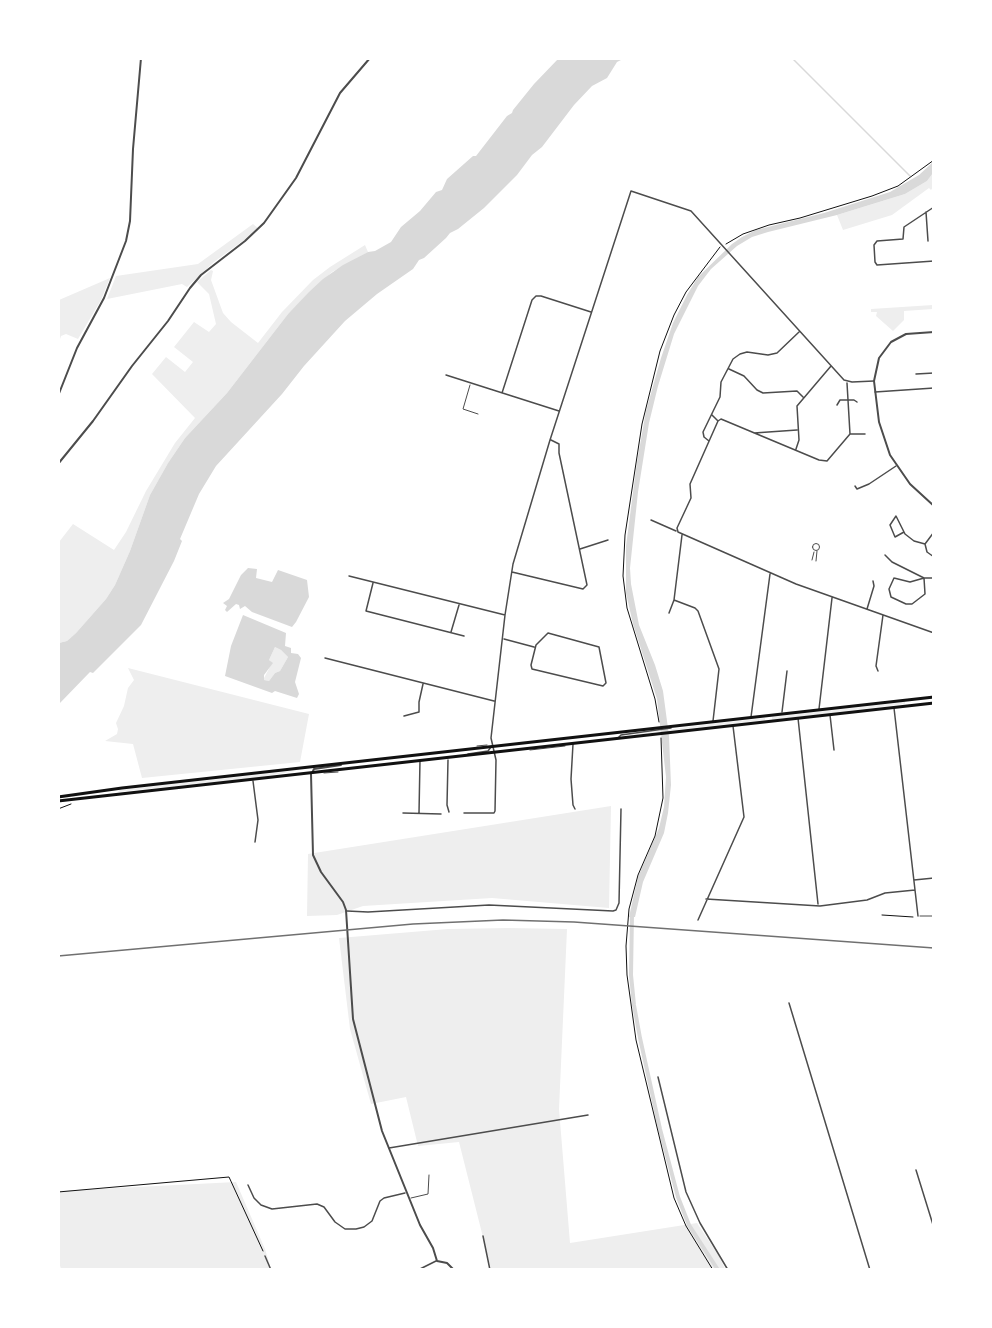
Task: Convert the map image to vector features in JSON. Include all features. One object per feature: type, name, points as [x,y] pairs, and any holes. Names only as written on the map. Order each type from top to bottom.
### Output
[{"type":"main road","points":[[58,799],[339,771],[617,739],[658,732],[676,726],[713,721],[933,697]]},
{"type":"main road","points":[[669,729],[733,726],[830,713],[933,703]]},
{"type":"main road","points":[[58,799],[302,768],[658,732]]},
{"type":"street","points":[[58,396],[77,348],[99,309],[126,241],[130,221],[141,58]]},
{"type":"street","points":[[58,464],[93,421],[201,275],[264,223],[290,187],[315,145],[340,93],[370,58]]},
{"type":"street","points":[[464,813],[495,812],[496,760],[492,747],[495,701],[512,572],[550,440],[632,191],[691,211],[847,382],[849,434],[827,461],[819,460],[721,419],[718,421]]},
{"type":"street","points":[[933,207],[904,227],[903,239],[875,242],[875,262],[877,265],[933,261]]},
{"type":"street","points":[[926,212],[928,241]]},
{"type":"street","points":[[502,393],[532,300],[541,296],[592,312]]},
{"type":"street","points":[[710,441],[703,432],[720,397],[721,382],[736,356],[751,351],[768,355],[777,354],[800,331]]},
{"type":"street","points":[[933,332],[906,334],[894,340],[884,350],[876,366],[874,381],[880,429],[896,466],[910,484],[933,506]]},
{"type":"street","points":[[795,450],[799,440],[797,406],[831,366]]},
{"type":"street","points":[[728,368],[742,375],[756,390],[763,393],[796,391],[804,397]]},
{"type":"street","points":[[916,374],[933,373]]},
{"type":"street","points":[[446,375],[560,412]]},
{"type":"street","points":[[847,382],[874,381]]},
{"type":"street","points":[[875,392],[933,388]]},
{"type":"street","points":[[837,405],[840,400],[857,402]]},
{"type":"street","points":[[712,415],[718,421]]},
{"type":"street","points":[[677,531],[691,498],[690,484],[718,421]]},
{"type":"street","points":[[752,433],[798,430]]},
{"type":"street","points":[[849,434],[865,434]]},
{"type":"street","points":[[512,572],[583,589],[587,585],[559,444],[550,440]]},
{"type":"street","points":[[855,486],[857,489],[868,484],[896,466]]},
{"type":"street","points":[[904,532],[896,537],[890,525],[896,516],[904,532],[915,542],[925,544]]},
{"type":"street","points":[[651,520],[771,573],[933,633]]},
{"type":"street","points":[[933,532],[925,544],[927,552],[933,557]]},
{"type":"street","points":[[669,613],[674,600],[682,534]]},
{"type":"street","points":[[579,549],[608,540]]},
{"type":"street","points":[[885,555],[892,562],[924,578]]},
{"type":"street","points":[[751,717],[771,573]]},
{"type":"street","points":[[891,574],[894,578],[910,582],[933,578]]},
{"type":"street","points":[[349,576],[505,615]]},
{"type":"street","points":[[894,578],[888,593],[891,597],[906,604],[912,604],[925,594],[924,578]]},
{"type":"street","points":[[867,609],[874,586],[873,581]]},
{"type":"street","points":[[374,582],[366,611],[464,636]]},
{"type":"street","points":[[819,710],[832,597]]},
{"type":"street","points":[[674,600],[698,611],[718,669],[713,721]]},
{"type":"street","points":[[451,633],[459,603]]},
{"type":"street","points":[[878,670],[876,666],[884,615]]},
{"type":"street","points":[[548,633],[598,647],[606,683],[603,686],[532,669],[535,647],[548,633]]},
{"type":"street","points":[[502,638],[535,647]]},
{"type":"street","points":[[325,658],[495,701]]},
{"type":"street","points":[[782,714],[787,671]]},
{"type":"street","points":[[404,716],[419,712],[423,683]]},
{"type":"street","points":[[894,707],[918,916]]},
{"type":"street","points":[[830,713],[834,750]]},
{"type":"street","points":[[798,718],[818,905]]},
{"type":"street","points":[[698,920],[744,817],[733,726]]},
{"type":"street","points":[[571,743],[571,779],[575,809]]},
{"type":"street","points":[[463,756],[488,751],[492,747]]},
{"type":"street","points":[[448,758],[447,805],[449,812]]},
{"type":"street","points":[[419,813],[420,760]]},
{"type":"street","points":[[343,764],[337,767],[314,769],[311,774],[313,852],[321,872],[343,902],[346,910],[353,1019],[371,1094],[388,1148],[437,1261]]},
{"type":"street","points":[[302,768],[311,774]]},
{"type":"street","points":[[253,780],[258,820],[255,842]]},
{"type":"street","points":[[346,910],[368,912],[489,905],[616,910],[619,903],[621,809]]},
{"type":"street","points":[[403,813],[441,814]]},
{"type":"street","points":[[914,880],[933,878]]},
{"type":"street","points":[[706,899],[818,905],[867,900],[885,893],[915,890]]},
{"type":"street","points":[[709,892],[713,900]]},
{"type":"street","points":[[789,1004],[870,1269]]},
{"type":"street","points":[[658,1077],[686,1192],[700,1223],[728,1269]]},
{"type":"street","points":[[388,1148],[588,1115]]},
{"type":"street","points":[[916,1170],[933,1228]]},
{"type":"street","points":[[248,1185],[254,1198],[261,1205],[272,1209],[317,1204],[324,1207],[335,1222],[345,1229],[364,1227],[372,1221],[380,1201],[407,1193]]},
{"type":"street","points":[[483,1236],[490,1269]]},
{"type":"street","points":[[266,1256],[271,1269]]},
{"type":"street","points":[[418,1269],[437,1261],[447,1263],[454,1269]]},
{"type":"lane","points":[[471,383],[463,409],[478,414]]},
{"type":"lane","points":[[812,560],[814,550],[812,545],[816,543],[820,546],[817,550],[816,561]]},
{"type":"lane","points":[[918,916],[933,916]]},
{"type":"lane","points":[[409,1198],[428,1194],[429,1175]]},
{"type":"path","points":[[660,723],[655,699],[627,608],[623,576],[625,535],[642,424],[660,351],[674,315],[686,292],[702,270],[722,247],[743,234],[898,186],[933,160]]},
{"type":"path","points":[[658,732],[663,798],[654,836],[638,875],[629,909],[626,946],[627,975],[636,1040],[674,1198],[686,1226],[713,1269]]},
{"type":"path","points":[[58,809],[74,803]]},
{"type":"path","points":[[882,915],[918,916]]},
{"type":"path","points":[[58,1192],[229,1177],[266,1256]]},
{"type":"shaded area","points":[[558,59],[623,59],[617,62],[607,78],[592,86],[574,105],[542,147],[484,208],[450,233],[419,260],[413,269],[377,294],[345,321],[216,466],[199,494],[180,539],[182,541],[174,561],[141,625],[59,704],[59,643],[67,641],[76,633],[106,599],[115,585],[150,495],[185,438],[227,393],[288,314],[309,292],[343,265],[391,242],[401,227],[420,211],[436,192],[442,190],[447,179],[473,156],[476,156],[534,84]]},
{"type":"shaded area","points":[[933,162],[933,173],[927,181],[905,194],[837,215],[768,232],[752,237],[737,246],[711,269],[698,286],[674,334],[649,423],[638,492],[630,568],[639,625],[663,691],[669,736],[671,785],[664,833],[643,882],[635,917],[629,917],[638,877],[659,828],[664,807],[666,777],[657,699],[633,624],[626,593],[626,546],[646,411],[673,323],[698,277],[742,237],[756,230],[824,213],[890,192],[919,175]]},
{"type":"shaded area","points":[[933,173],[931,190],[929,188],[892,215],[843,230],[837,215],[905,194],[927,181]]},
{"type":"shaded area","points":[[253,224],[259,229],[214,262],[187,287],[182,284],[107,299],[116,276],[198,264]]},
{"type":"shaded area","points":[[365,245],[368,252],[332,272],[288,314],[227,393],[185,438],[150,495],[115,585],[106,599],[76,633],[67,641],[59,643],[59,542],[73,524],[114,550],[175,443],[195,418],[152,374],[166,357],[185,372],[193,362],[174,347],[194,322],[209,332],[216,324],[209,294],[197,282],[211,270],[213,271],[211,280],[223,313],[258,343],[282,312],[313,280]]},
{"type":"shaded area","points":[[110,278],[101,300],[78,339],[66,334],[61,336],[59,342],[59,300]]},
{"type":"shaded area","points":[[933,305],[933,309],[904,311],[904,320],[893,331],[876,316],[877,312],[871,312],[871,309]]},
{"type":"shaded area","points":[[248,568],[257,569],[256,578],[272,582],[278,570],[307,580],[309,597],[292,627],[252,612],[245,606],[240,609],[236,604],[227,612],[225,610],[227,606],[223,603],[229,599],[241,575]]},
{"type":"shaded area","points":[[243,615],[286,633],[285,646],[291,648],[291,653],[298,654],[301,658],[295,682],[299,694],[297,698],[275,691],[272,693],[225,676],[231,646]],"holes":[[[275,647],[288,657],[280,671],[275,673],[269,681],[264,680],[264,675],[273,663],[269,660]]]},
{"type":"shaded area","points":[[275,647],[288,657],[280,671],[275,673],[269,681],[263,680],[272,663],[269,660]]},
{"type":"shaded area","points":[[128,668],[309,714],[300,762],[142,778],[133,744],[105,741],[117,734],[116,723],[124,706],[128,688],[134,680]]},
{"type":"shaded area","points":[[905,702],[905,704],[772,720],[772,717]]},
{"type":"shaded area","points":[[765,718],[765,720],[622,736],[710,724]]},
{"type":"shaded area","points":[[301,770],[256,778],[118,792],[119,790]]},
{"type":"shaded area","points":[[611,806],[609,908],[492,898],[363,906],[337,915],[307,916],[308,854]]},
{"type":"shaded area","points":[[448,929],[567,929],[559,1109],[570,1243],[697,1223],[725,1269],[491,1269],[459,1142],[418,1146],[406,1097],[371,1104],[350,1029],[339,938]]},
{"type":"shaded area","points":[[236,1182],[265,1249],[271,1269],[61,1269],[58,1259],[58,1191]]},
{"type":"waterway","points":[[792,58],[910,176]]},
{"type":"waterway","points":[[632,914],[631,975],[634,1005],[660,1129],[678,1197],[689,1225],[718,1270]]},
{"type":"railway","points":[[58,956],[413,924],[503,920],[574,922],[934,948]]}]
